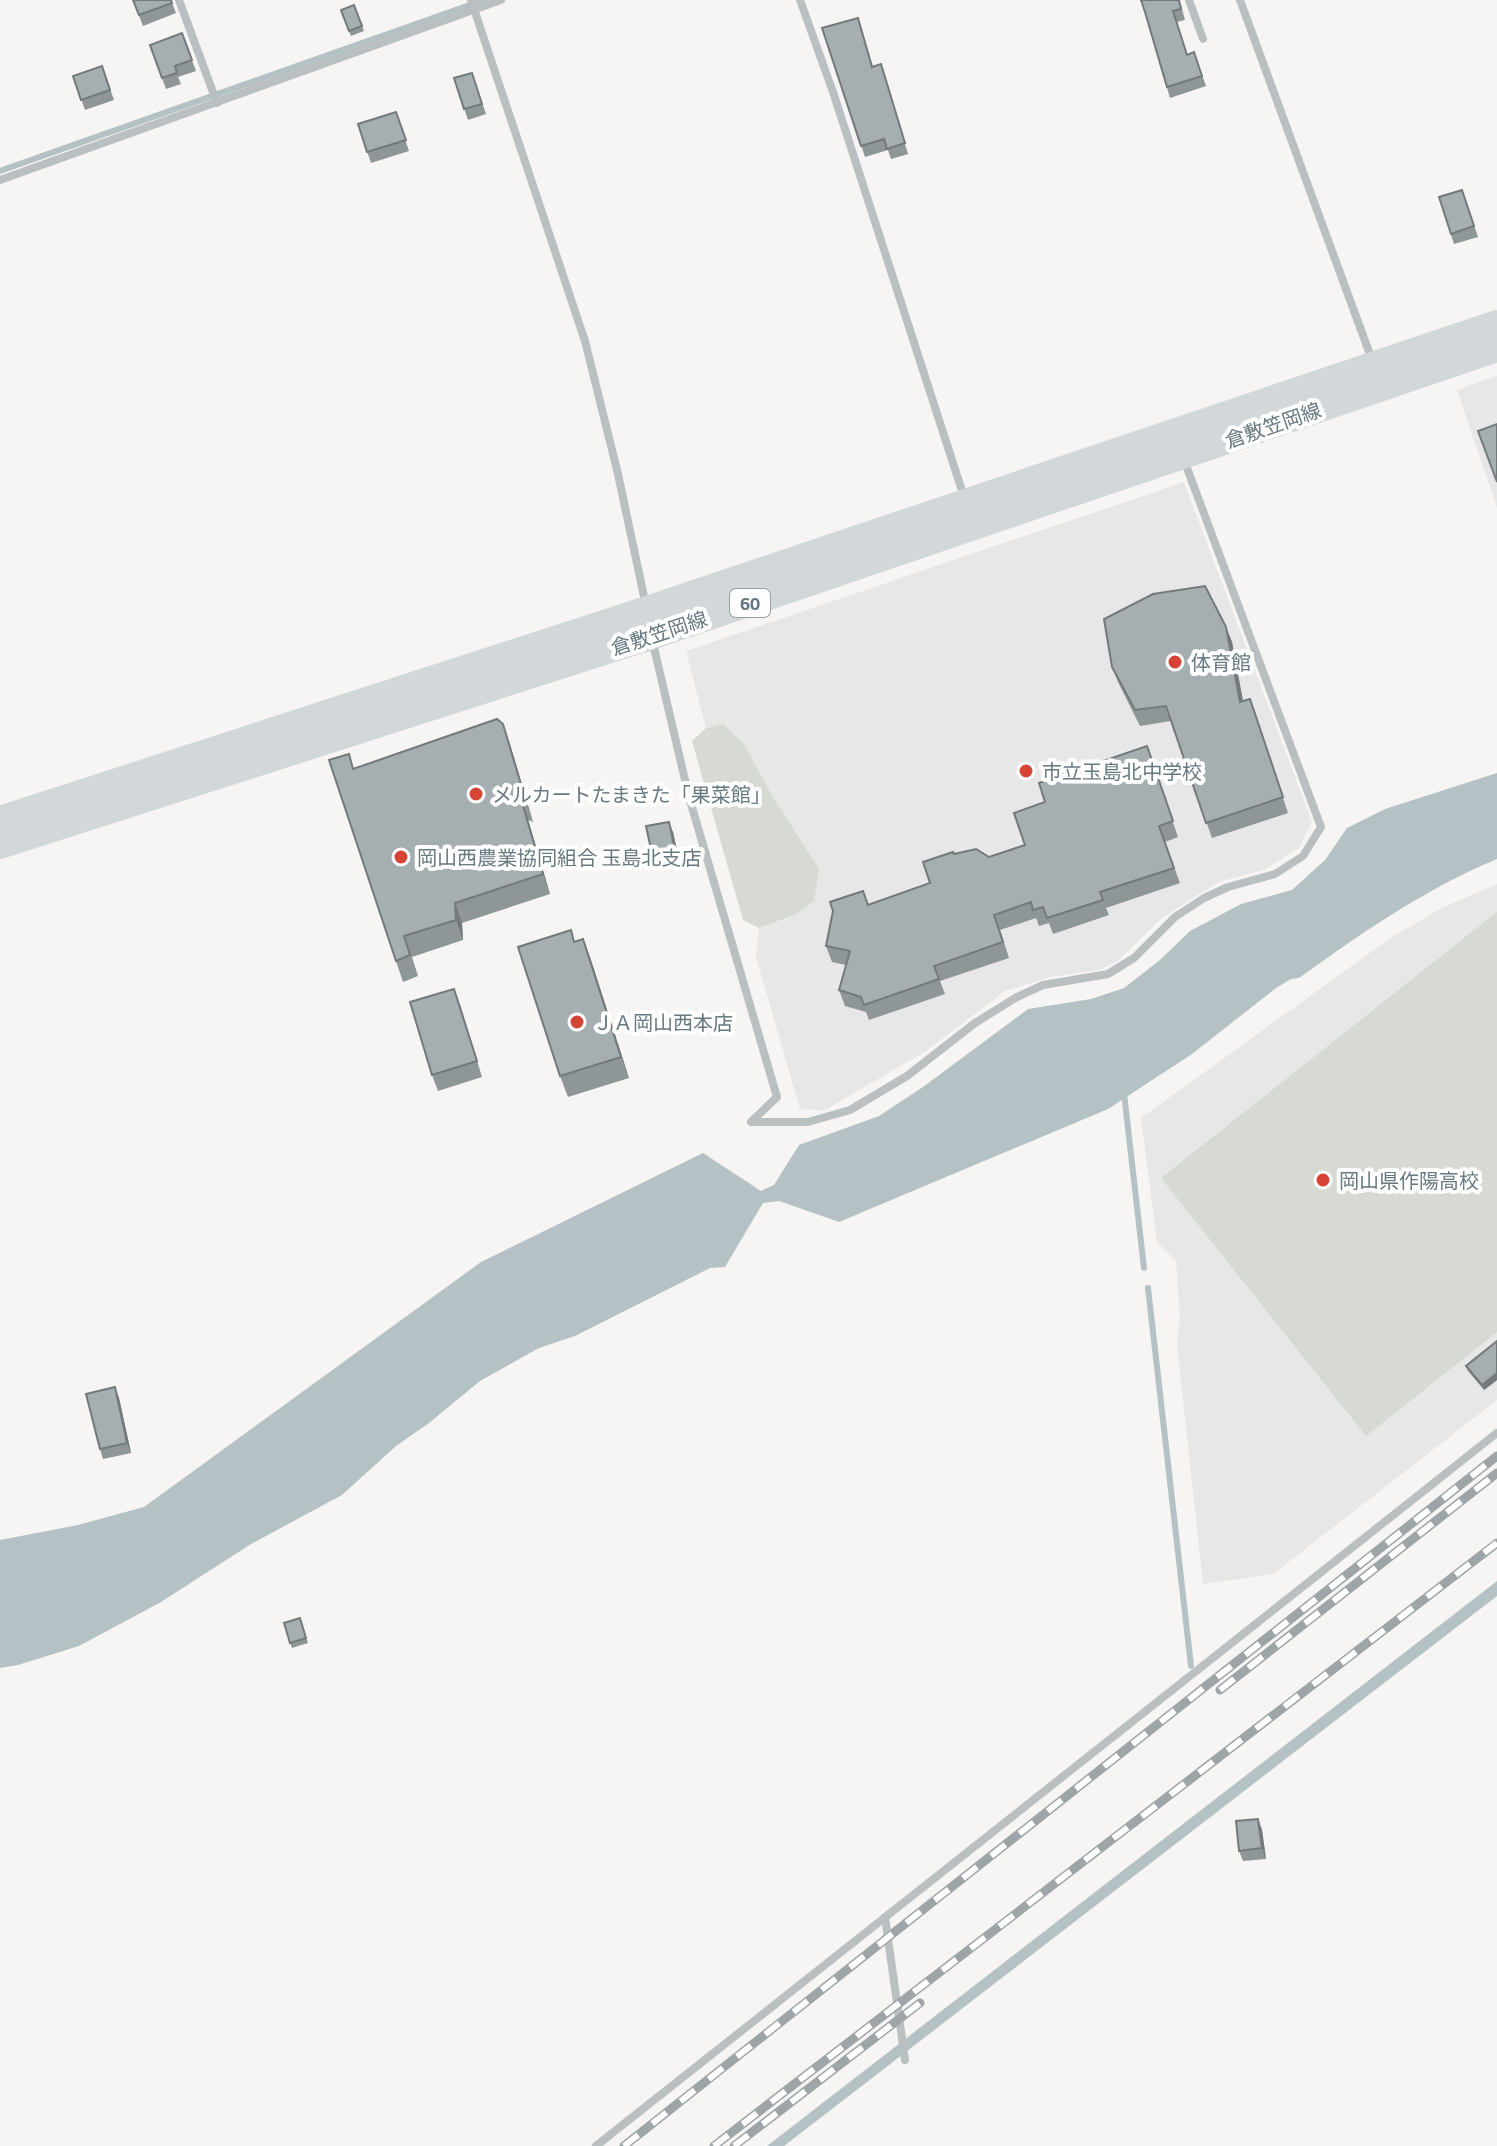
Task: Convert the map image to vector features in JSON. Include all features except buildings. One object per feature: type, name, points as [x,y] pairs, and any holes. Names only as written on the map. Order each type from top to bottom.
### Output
[{"type":"main road","name":"倉敷笠岡線","points":[[0,845],[1378,376],[1497,324]]},
{"type":"main road","name":"倉敷笠岡線","points":[[1378,376],[1497,348]]},
{"type":"main road","name":"倉敷笠岡線","points":[[0,820],[649,623]]},
{"type":"street","points":[[179,0],[217,103]]},
{"type":"street","points":[[471,0],[585,341],[618,474],[689,797],[777,1097],[751,1122],[808,1122],[850,1110],[907,1076],[975,1023],[1017,997],[1043,985],[1108,974],[1134,958],[1175,917],[1204,898],[1228,887],[1275,874],[1303,856],[1321,827],[1181,443]]},
{"type":"street","points":[[0,180],[501,0]]},
{"type":"street","points":[[800,0],[833,92],[970,514]]},
{"type":"street","points":[[1189,0],[1203,39]]},
{"type":"street","points":[[1240,0],[1378,376]]},
{"type":"street","points":[[596,2146],[1497,1433]]},
{"type":"street","points":[[885,1917],[904,2058]]},
{"type":"shaded area","points":[[1497,376],[1497,508],[1457,390]]},
{"type":"shaded area","name":"市立玉島北中学校","points":[[1184,482],[1312,822],[1299,848],[1264,870],[1218,882],[1162,918],[1119,960],[1099,970],[1050,977],[1005,991],[926,1051],[825,1110],[800,1109],[756,957],[759,928],[794,915],[774,799],[744,744],[723,724],[706,728],[686,651]]},
{"type":"shaded area","points":[[723,724],[744,744],[774,799],[819,869],[814,901],[794,915],[759,928],[743,920],[692,741],[706,728]]},
{"type":"shaded area","points":[[1497,773],[1497,859],[1420,898],[1299,978],[1276,988],[1192,1054],[1108,1109],[839,1222],[779,1201],[763,1203],[725,1267],[710,1268],[575,1336],[539,1348],[480,1381],[396,1446],[342,1495],[251,1544],[161,1602],[79,1646],[0,1668],[0,1540],[78,1525],[144,1507],[481,1262],[703,1153],[761,1191],[774,1185],[799,1145],[879,1116],[1028,1009],[1091,999],[1124,988],[1190,931],[1241,904],[1292,890],[1325,860],[1347,828],[1385,809]]},
{"type":"shaded area","name":"岡山県作陽高校","points":[[1497,884],[1497,1400],[1273,1574],[1203,1584],[1177,1344],[1180,1317],[1176,1261],[1157,1242],[1141,1118],[1389,939],[1440,909]]},
{"type":"shaded area","points":[[1497,912],[1497,1332],[1366,1436],[1161,1178]]},
{"type":"shaded area","points":[[1497,1581],[1497,1596],[784,2146],[767,2146]]},
{"type":"waterway","points":[[0,171],[484,0]]},
{"type":"waterway","points":[[1124,1093],[1144,1268]]},
{"type":"waterway","points":[[1148,1288],[1191,1666]]},
{"type":"railway","points":[[624,2146],[1497,1456]]},
{"type":"railway","points":[[1220,1690],[1497,1473]]},
{"type":"railway","points":[[714,2146],[1497,1543]]},
{"type":"railway","points":[[734,2146],[920,2003]]},
{"type":"place","name":"体育館","points":[[1175,662]]},
{"type":"place","name":"市立玉島北中学校","points":[[1026,771]]},
{"type":"place","name":"メルカートたまきた「果菜館」","points":[[476,794]]},
{"type":"place","name":"岡山西農業協同組合 玉島北支店","points":[[401,857]]},
{"type":"place","name":"ＪＡ岡山西本店","points":[[577,1022]]},
{"type":"place","name":"岡山県作陽高校","points":[[1323,1180]]}]
